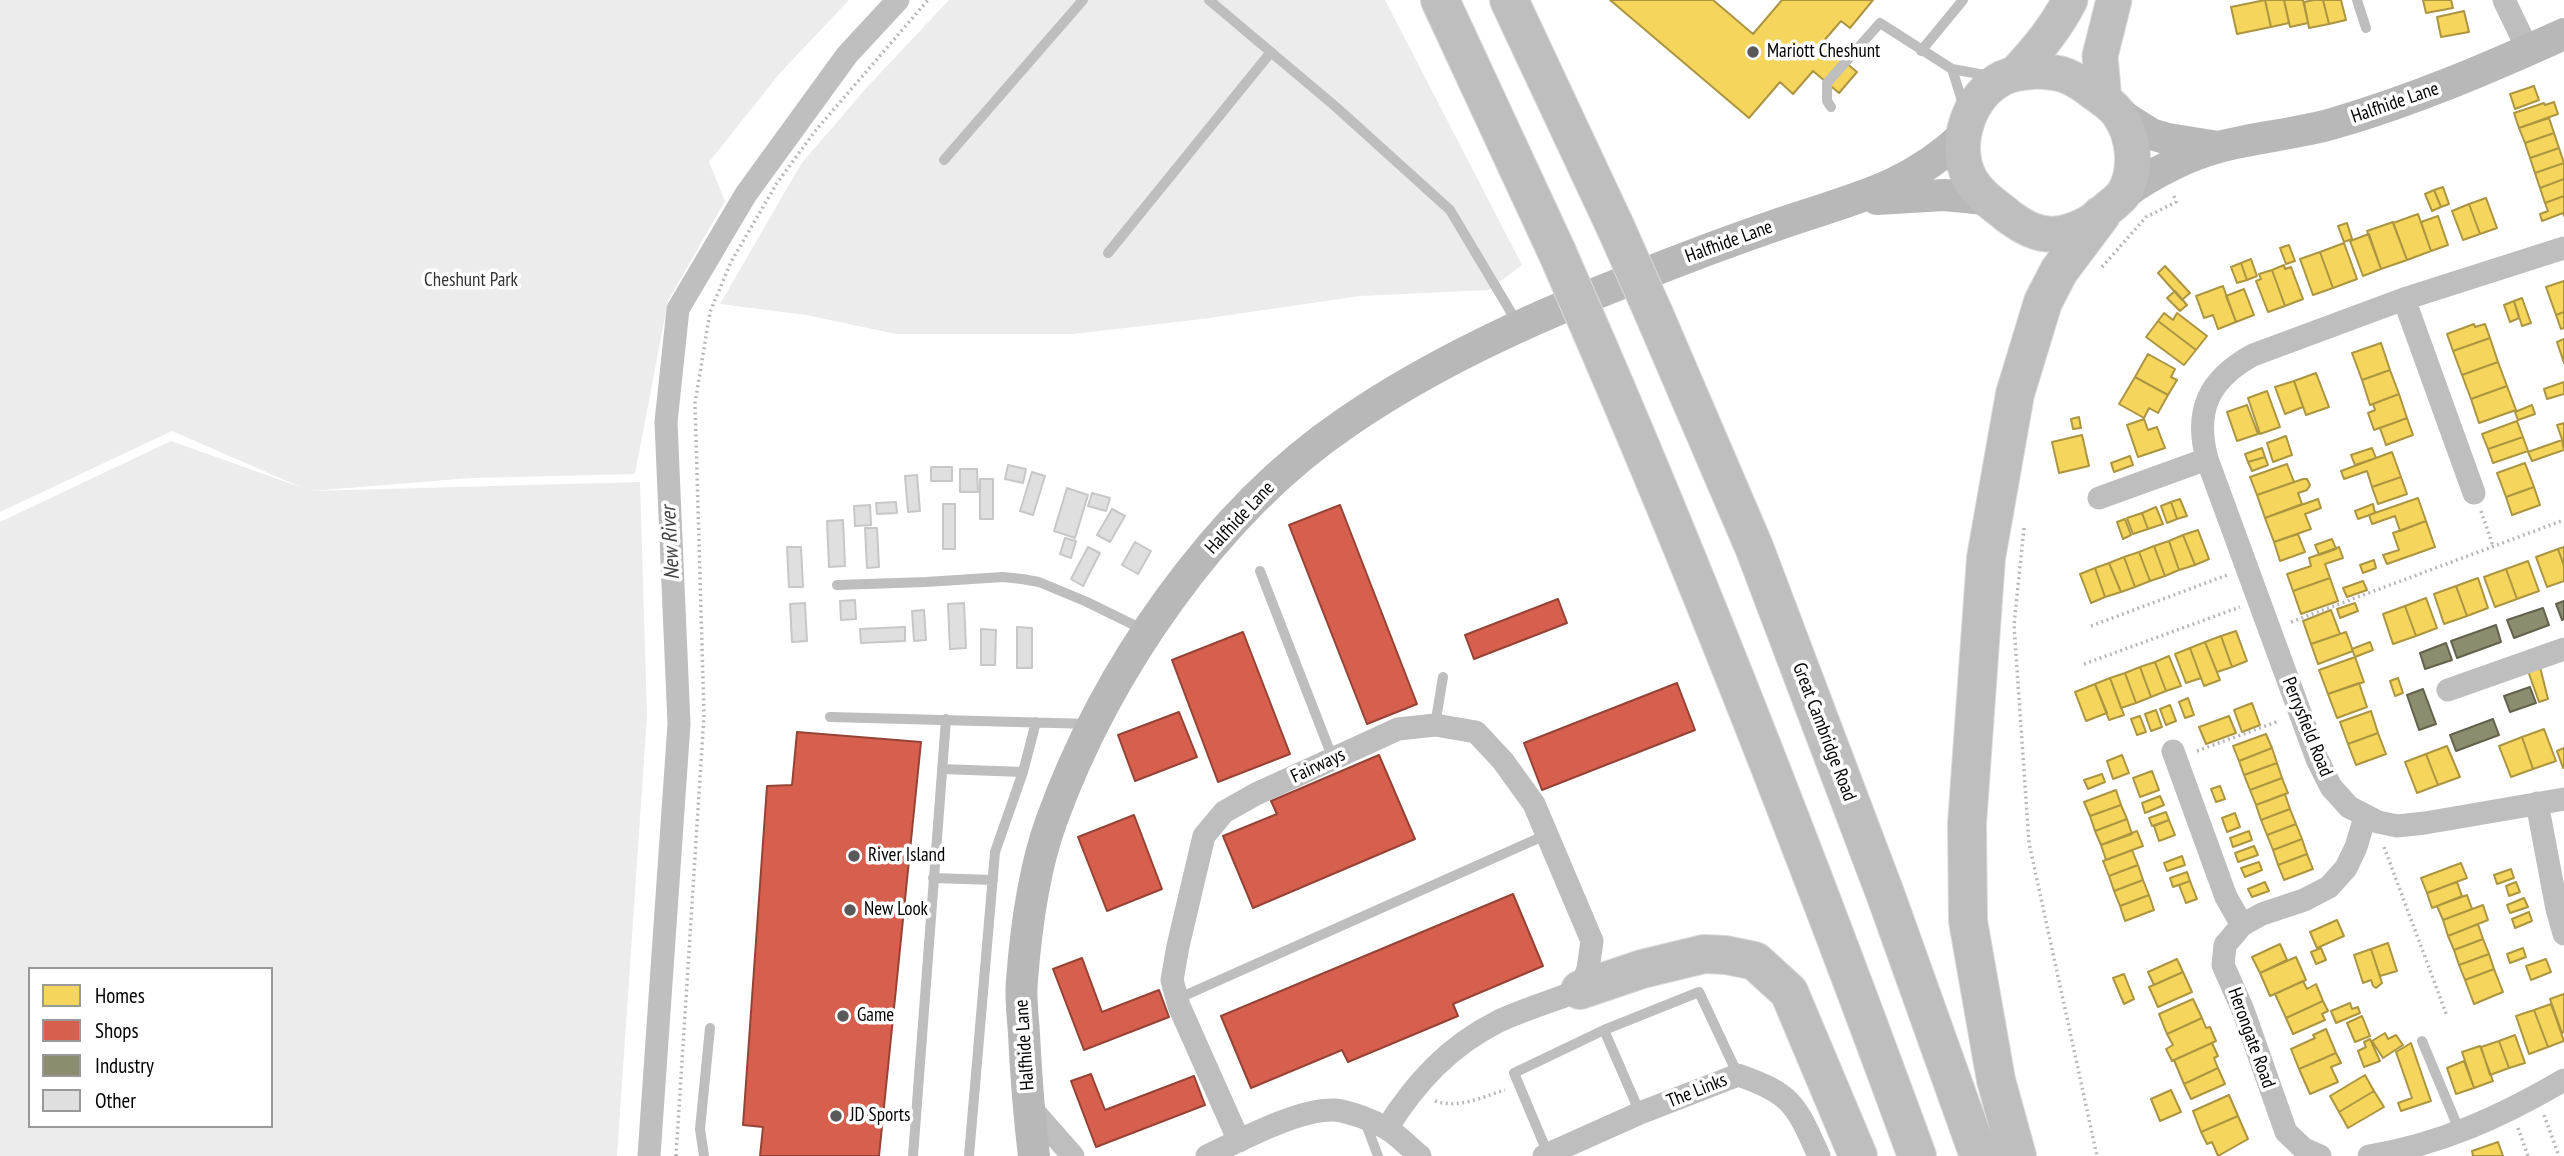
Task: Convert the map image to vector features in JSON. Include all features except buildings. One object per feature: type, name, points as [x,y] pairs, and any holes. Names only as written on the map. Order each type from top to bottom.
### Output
[{"type":"highway","points":[[1440,0],[1558,252],[1660,490],[1830,918],[1917,1156]]},
{"type":"highway","name":"Great Cambridge Road","points":[[1509,0],[1615,226],[1754,547],[1979,1156]]},
{"type":"highway","points":[[2017,1156],[1996,1080],[1968,921],[1967,824],[1986,558],[2015,394],[2043,302],[2059,271],[2112,204]]},
{"type":"highway","points":[[1580,990],[1704,954],[1726,954],[1755,961],[1789,992],[1858,1156]]},
{"type":"main road","points":[[2009,75],[2040,71],[2061,74],[2083,85],[2111,106],[2127,129],[2132,148],[2132,167],[2112,204],[2075,230],[2053,234],[2038,233],[2021,226],[1986,199],[1971,180],[1964,160],[1964,132],[1973,108],[1986,89],[2009,75],[2041,46],[2070,0]]},
{"type":"main road","points":[[2111,106],[2101,56],[2114,0]]},
{"type":"main road","name":"Halfhide Lane","points":[[2112,204],[2164,169],[2218,147],[2314,130],[2374,111],[2454,82],[2564,34]]},
{"type":"main road","name":"Halfhide Lane","points":[[2111,106],[2151,134],[2218,147]]},
{"type":"main road","name":"Halfhide Lane","points":[[1034,1156],[1021,985],[1031,898],[1050,825],[1084,743],[1123,668],[1190,573],[1260,492],[1356,416],[1423,375],[1552,311],[1679,260],[1787,221],[1855,201],[1930,165],[1964,132]]},
{"type":"main road","name":"Halfhide Lane","points":[[1855,201],[1944,195],[1986,199]]},
{"type":"street","points":[[2504,0],[2528,50]]},
{"type":"street","name":"Perrysfield Road","points":[[2564,248],[2404,299],[2253,355],[2234,365],[2213,389],[2202,416],[2202,443],[2207,459],[2317,759],[2332,787],[2349,807],[2365,817],[2397,826],[2564,799]]},
{"type":"street","points":[[2404,299],[2474,493]]},
{"type":"street","points":[[2099,498],[2207,459]]},
{"type":"street","points":[[2448,690],[2564,649]]},
{"type":"street","name":"Fairways","points":[[1239,1141],[1177,999],[1172,980],[1204,836],[1224,813],[1256,794],[1398,729],[1435,725],[1476,732],[1503,761],[1534,804],[1592,941],[1588,969],[1580,990]]},
{"type":"street","points":[[2174,755],[2227,897],[2242,925],[2329,887],[2346,868],[2358,842],[2365,817]]},
{"type":"street","points":[[2537,803],[2564,934]]},
{"type":"street","name":"Herongate Road","points":[[2242,925],[2225,945],[2224,965],[2243,1010],[2286,1132],[2304,1154]]},
{"type":"street","points":[[1387,1128],[1409,1093],[1453,1049],[1499,1021],[1580,990]]},
{"type":"street","name":"The Links","points":[[1546,1155],[1640,1113],[1738,1075],[1768,1085],[1797,1107],[1819,1156]]},
{"type":"street","points":[[2369,1156],[2404,1152],[2437,1141],[2511,1110],[2564,1080]]},
{"type":"street","points":[[1029,1106],[1073,1156]]},
{"type":"street","points":[[1207,1156],[1278,1123],[1334,1110],[1387,1128],[1420,1156]]},
{"type":"lane","points":[[944,160],[1083,0]]},
{"type":"lane","points":[[1209,0],[1336,107],[1450,210],[1519,327]]},
{"type":"lane","points":[[1921,51],[1963,0]]},
{"type":"lane","points":[[2357,0],[2366,28]]},
{"type":"lane","points":[[1831,107],[1827,101],[1827,83],[1880,23],[1952,69],[2009,75]]},
{"type":"lane","points":[[1108,253],[1271,52]]},
{"type":"lane","points":[[1952,69],[1965,109],[1964,132]]},
{"type":"lane","points":[[1260,571],[1333,759]]},
{"type":"lane","points":[[837,585],[1003,577],[1022,579],[1039,582],[1087,602],[1149,632]]},
{"type":"lane","points":[[1435,725],[1443,677]]},
{"type":"lane","points":[[830,717],[1094,724]]},
{"type":"lane","points":[[913,1156],[946,719]]},
{"type":"lane","points":[[969,1156],[996,852],[1023,772],[1036,722]]},
{"type":"lane","points":[[942,769],[1023,772]]},
{"type":"lane","points":[[1177,999],[1548,834]]},
{"type":"lane","points":[[933,878],[993,880]]},
{"type":"lane","points":[[1546,1155],[1514,1073],[1604,1030],[1699,992],[1738,1075]]},
{"type":"lane","points":[[704,1156],[700,1129],[710,1028]]},
{"type":"lane","points":[[1604,1030],[1640,1113]]},
{"type":"lane","points":[[2423,1041],[2460,1132]]},
{"type":"lane","points":[[1363,1118],[1378,1156]]},
{"type":"path","points":[[676,1156],[704,715],[695,403],[710,312],[731,262],[777,183],[816,130],[928,0]]},
{"type":"path","points":[[2098,271],[2146,217],[2176,202]]},
{"type":"path","points":[[2474,493],[2493,546]]},
{"type":"path","points":[[2025,518],[2014,625],[2029,843],[2097,1156]]},
{"type":"path","points":[[2270,630],[2564,520]]},
{"type":"path","points":[[2091,626],[2247,567]]},
{"type":"path","points":[[2084,664],[2259,600]]},
{"type":"path","points":[[2174,755],[2300,713]]},
{"type":"path","points":[[2358,842],[2384,846],[2447,1016]]},
{"type":"path","points":[[1409,1093],[1442,1103],[1465,1103],[1519,1085]]},
{"type":"path","points":[[2537,1096],[2559,1156]]},
{"type":"path","points":[[2511,1110],[2528,1156]]},
{"type":"green space","name":"Cheshunt Park","points":[[0,0],[849,0],[780,73],[709,162],[725,201],[668,301],[635,474],[471,478],[311,491],[640,482],[647,716],[617,1156],[0,1156],[0,522],[171,441],[303,488],[172,431],[0,512]]},
{"type":"green space","points":[[949,0],[1385,0],[1522,265],[1489,290],[1360,296],[1073,334],[896,334],[806,315],[720,304],[801,164],[868,86]]},
{"type":"waterway","name":"New River","points":[[649,1156],[679,724],[666,422],[678,309],[746,194],[847,55],[898,0]]},
{"type":"place","name":"Mariott Cheshunt","points":[[1753,52]]},
{"type":"place","name":"River Island","points":[[854,856]]},
{"type":"place","name":"New Look","points":[[850,910]]},
{"type":"place","name":"Game","points":[[843,1016]]},
{"type":"place","name":"JD Sports","points":[[836,1116]]}]
